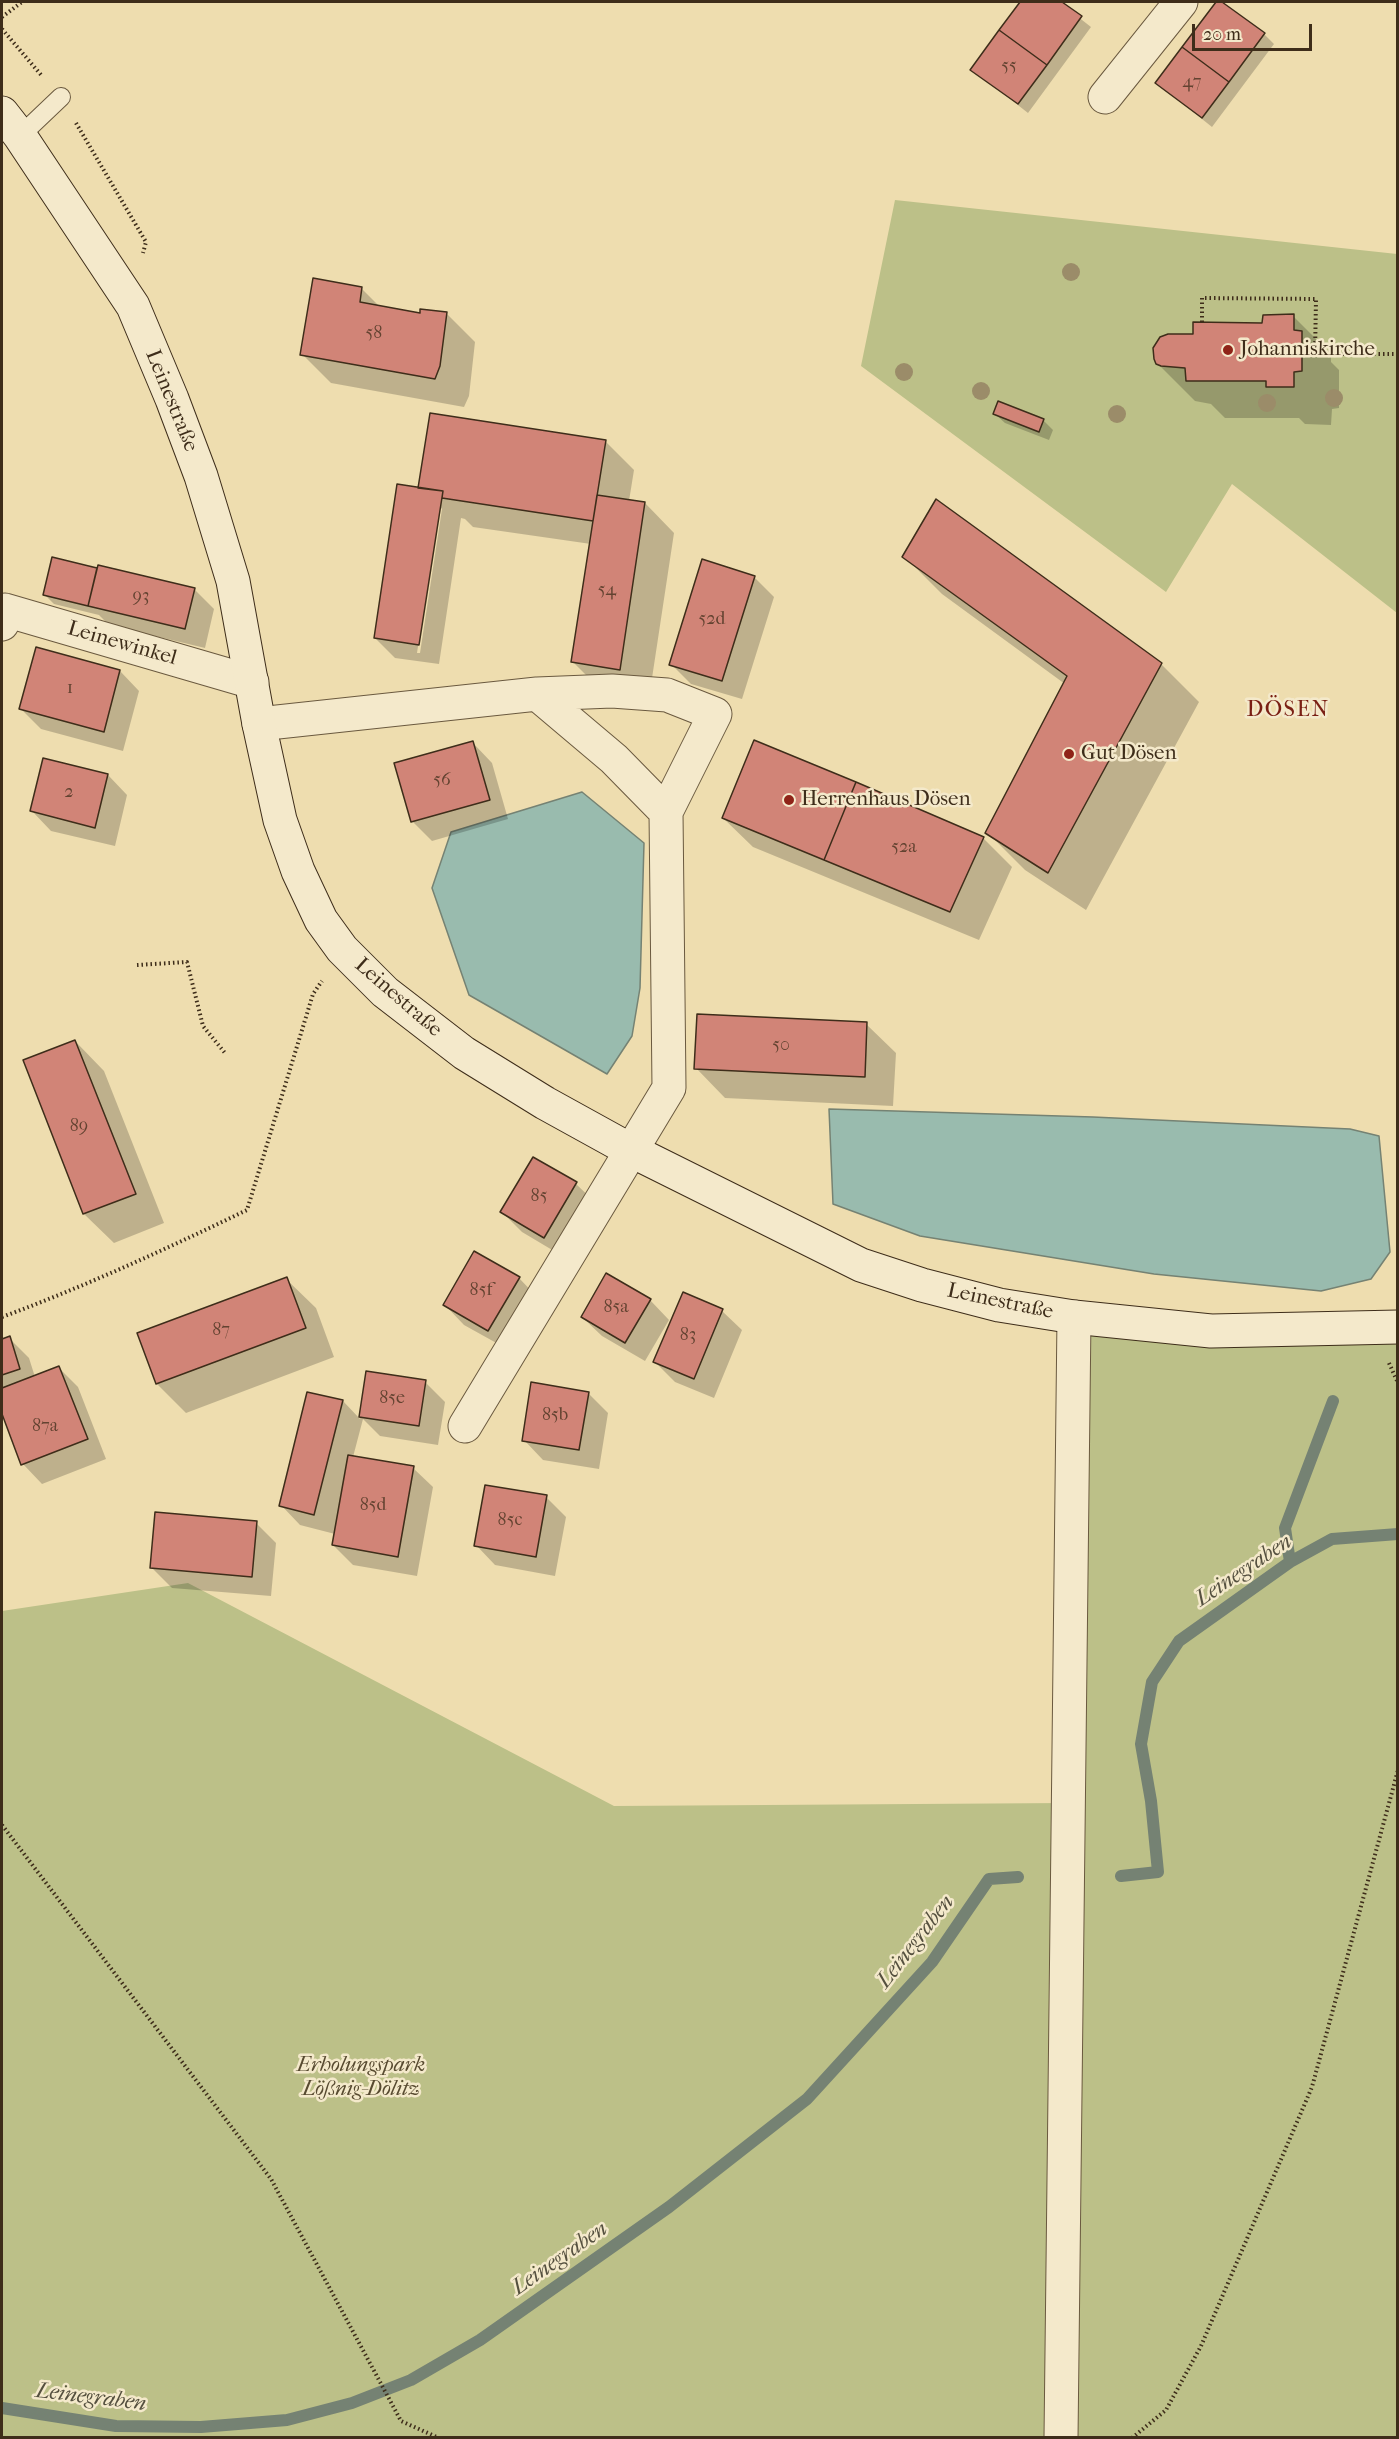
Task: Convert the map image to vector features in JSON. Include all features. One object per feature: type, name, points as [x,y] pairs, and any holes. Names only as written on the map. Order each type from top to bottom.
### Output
[{"type":"street","points":[[1105,97],[1181,2]]},
{"type":"street","name":"Leinestraße","points":[[11,124],[133,306],[201,476],[233,581],[259,724],[280,820],[298,871],[321,920],[342,949],[385,992],[464,1053],[545,1103],[632,1151],[861,1265],[922,1285],[999,1305],[1074,1317],[1212,1331],[1398,1327]]},
{"type":"street","name":"Leinewinkel","points":[[2,624],[5,610],[252,682]]},
{"type":"street","points":[[259,724],[537,694],[612,692],[667,695],[715,714],[666,812],[669,1088],[465,1426]]},
{"type":"street","points":[[537,694],[614,759],[666,812]]},
{"type":"street","points":[[1061,2438],[1074,1317]]},
{"type":"lane","points":[[11,124],[61,97]]},
{"type":"path","points":[[2,17],[22,2]]},
{"type":"path","points":[[2,29],[61,97],[146,242],[133,306]]},
{"type":"path","points":[[1202,322],[1202,298],[1316,299],[1315,354]]},
{"type":"path","points":[[1302,354],[1398,354]]},
{"type":"path","points":[[2,1317],[69,1293],[155,1255],[247,1209],[313,994],[342,949]]},
{"type":"path","points":[[137,965],[187,962],[203,1026],[225,1053]]},
{"type":"path","points":[[1132,2438],[1166,2410],[1201,2346],[1312,2087],[1398,1770]]},
{"type":"path","points":[[2,1825],[271,2179],[401,2421],[439,2438]]},
{"type":"green space","points":[[895,200],[1397,254],[1397,613],[1232,484],[1166,592],[861,366]]},
{"type":"green space","name":"Erholungspark Lößnig-Dölitz","points":[[1074,1317],[1397,1327],[1397,2437],[2,2437],[2,1611],[188,1583],[614,1806],[1067,1803]]},
{"type":"shaded area","points":[[582,792],[644,843],[640,988],[632,1036],[607,1074],[469,995],[432,888],[451,832]]},
{"type":"shaded area","points":[[829,1109],[1093,1117],[1350,1129],[1379,1136],[1390,1252],[1371,1279],[1321,1291],[1154,1274],[920,1236],[833,1204]]},
{"type":"building","points":[[1020,2],[1062,2],[1082,16],[1047,65],[999,30]]},
{"type":"building","points":[[1216,2],[1222,2],[1265,33],[1229,82],[1182,47]]},
{"type":"building","points":[[999,30],[1047,65],[1018,104],[970,70]]},
{"type":"building","points":[[1182,47],[1229,82],[1202,118],[1155,83]]},
{"type":"building","points":[[313,278],[362,287],[360,302],[420,313],[420,309],[447,312],[440,366],[435,379],[300,355]]},
{"type":"building","name":"Johanniskirche","points":[[1294,314],[1294,330],[1302,331],[1302,371],[1294,372],[1294,387],[1266,387],[1266,381],[1186,381],[1185,368],[1161,366],[1156,364],[1154,359],[1153,348],[1160,337],[1168,334],[1193,334],[1193,322],[1262,323],[1263,315]]},
{"type":"building","points":[[998,401],[1044,419],[1039,432],[993,414]]},
{"type":"building","points":[[430,413],[606,440],[593,521],[442,498],[443,491],[418,488]]},
{"type":"building","points":[[397,484],[443,491],[419,645],[374,638]]},
{"type":"building","points":[[597,495],[645,502],[620,670],[571,662]]},
{"type":"building","name":"Gut Dösen","points":[[936,499],[1162,663],[1048,873],[985,833],[1067,676],[902,557]]},
{"type":"building","points":[[52,557],[97,568],[88,606],[43,595]]},
{"type":"building","points":[[702,559],[755,576],[722,681],[669,665]]},
{"type":"building","points":[[98,565],[195,588],[185,629],[88,606]]},
{"type":"building","points":[[36,647],[120,670],[104,732],[19,709]]},
{"type":"building","name":"Herrenhaus Dösen","points":[[754,740],[856,782],[824,860],[722,818]]},
{"type":"building","points":[[473,741],[490,800],[411,822],[394,763]]},
{"type":"building","points":[[43,758],[108,774],[95,828],[30,811]]},
{"type":"building","points":[[856,782],[984,837],[950,912],[824,860]]},
{"type":"building","points":[[697,1014],[867,1022],[865,1077],[694,1069]]},
{"type":"building","points":[[75,1040],[136,1194],[83,1214],[23,1060]]},
{"type":"building","points":[[533,1157],[577,1182],[544,1238],[500,1212]]},
{"type":"building","points":[[474,1251],[520,1277],[488,1331],[443,1305]]},
{"type":"building","points":[[606,1273],[651,1299],[625,1343],[581,1317]]},
{"type":"building","points":[[287,1277],[306,1328],[156,1384],[137,1333]]},
{"type":"building","points":[[683,1292],[723,1309],[694,1379],[653,1362]]},
{"type":"building","points":[[10,1336],[20,1369],[2,1375],[2,1339]]},
{"type":"building","points":[[59,1366],[88,1439],[21,1465],[2,1414],[2,1388]]},
{"type":"building","points":[[366,1371],[426,1380],[419,1426],[359,1417]]},
{"type":"building","points":[[531,1382],[589,1392],[579,1450],[522,1441]]},
{"type":"building","points":[[307,1392],[343,1400],[314,1515],[279,1506]]},
{"type":"building","points":[[348,1455],[414,1466],[398,1557],[332,1545]]},
{"type":"building","points":[[485,1485],[547,1495],[536,1557],[474,1546]]},
{"type":"building","points":[[155,1512],[257,1521],[252,1577],[150,1568]]},
{"type":"waterway","points":[[1290,1562],[1285,1528],[1333,1401]]},
{"type":"waterway","name":"Leinegraben","points":[[1121,1876],[1158,1872],[1151,1801],[1141,1744],[1152,1682],[1179,1641],[1290,1562],[1332,1539],[1398,1534]]},
{"type":"waterway","name":"Leinegraben","points":[[2,2408],[116,2426],[201,2427],[287,2420],[352,2403],[411,2380],[480,2340],[669,2207],[807,2099],[932,1962],[989,1879],[1018,1877]]},
{"type":"place","name":"Johanniskirche","points":[[1228,350]]},
{"type":"place","name":"Gut Dösen","points":[[1069,754]]},
{"type":"place","name":"Herrenhaus Dösen","points":[[789,800]]},
{"type":"district","name":"DÖSEN","points":[[1288,711]]}]
